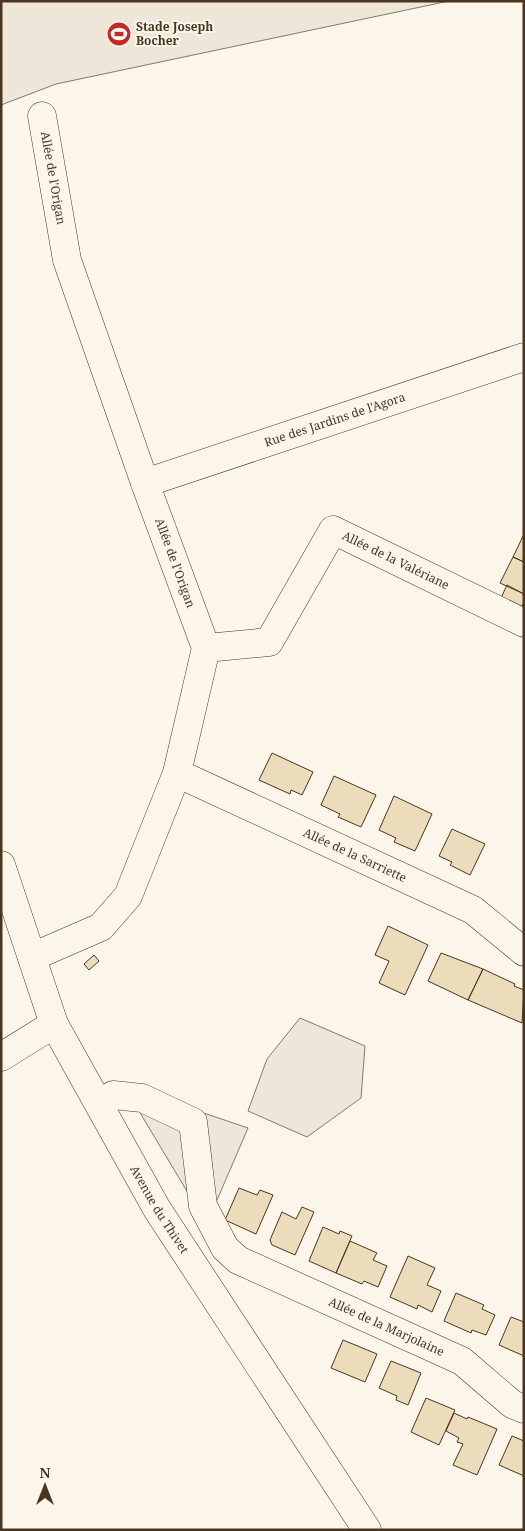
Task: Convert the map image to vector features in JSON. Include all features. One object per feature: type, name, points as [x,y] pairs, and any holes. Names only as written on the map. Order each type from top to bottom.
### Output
[{"type":"street","name":"Allée de l'Origan","points":[[42,116],[67,260],[206,648]]},
{"type":"street","name":"Rue des Jardins de l'Agora","points":[[146,483],[524,357]]},
{"type":"street","name":"Allée de la Valériane","points":[[206,648],[269,642],[333,530],[524,624]]},
{"type":"street","points":[[32,957],[100,927],[128,896],[177,773],[206,648]]},
{"type":"street","name":"Allée de la Sarriette","points":[[177,773],[473,910],[524,952]]},
{"type":"street","name":"Avenue du Thivet","points":[[1,865],[54,1024],[158,1209],[367,1530]]},
{"type":"street","points":[[1,1057],[54,1024]]},
{"type":"street","name":"Allée de la Marjolaine","points":[[113,1095],[142,1098],[193,1122],[203,1206],[225,1248],[238,1260],[462,1361],[512,1404],[524,1410]]},
{"type":"shaded area","points":[[1,1],[449,1],[56,84],[1,105]]},
{"type":"shaded area","points":[[300,1018],[365,1046],[361,1098],[307,1137],[248,1111],[267,1059]]},
{"type":"shaded area","points":[[124,1086],[248,1128],[211,1214],[203,1218]]},
{"type":"building","points":[[524,534],[524,562],[513,557]]},
{"type":"building","points":[[513,557],[524,562],[524,594],[500,583]]},
{"type":"building","points":[[507,585],[524,594],[524,602],[520,610],[500,600]]},
{"type":"building","points":[[272,753],[313,772],[302,795],[291,790],[290,794],[259,780]]},
{"type":"building","points":[[334,776],[376,795],[361,827],[338,817],[340,814],[321,805]]},
{"type":"building","points":[[394,796],[432,814],[415,851],[394,842],[396,838],[379,830]]},
{"type":"building","points":[[452,829],[485,844],[470,875],[450,865],[452,862],[439,856]]},
{"type":"building","points":[[388,926],[428,945],[405,995],[379,983],[389,961],[375,955]]},
{"type":"building","points":[[441,953],[483,969],[468,1000],[428,981]]},
{"type":"building","points":[[94,955],[99,961],[89,970],[84,964]]},
{"type":"building","points":[[483,969],[524,990],[522,1023],[468,1000]]},
{"type":"building","points":[[239,1188],[257,1195],[260,1190],[273,1195],[256,1234],[225,1220]]},
{"type":"building","points":[[302,1207],[314,1212],[295,1255],[272,1245],[270,1240],[282,1212],[296,1219]]},
{"type":"building","points":[[323,1227],[339,1234],[340,1231],[352,1236],[336,1273],[309,1261]]},
{"type":"building","points":[[350,1241],[377,1253],[373,1260],[387,1266],[378,1287],[364,1281],[362,1284],[336,1273]]},
{"type":"building","points":[[408,1256],[435,1268],[427,1285],[441,1291],[432,1312],[418,1305],[417,1309],[390,1297]]},
{"type":"building","points":[[456,1293],[484,1305],[482,1309],[495,1315],[486,1335],[472,1330],[471,1333],[444,1321]]},
{"type":"building","points":[[511,1317],[524,1322],[524,1356],[499,1345]]},
{"type":"building","points":[[343,1340],[377,1354],[365,1382],[331,1368]]},
{"type":"building","points":[[391,1361],[421,1373],[408,1405],[396,1400],[397,1396],[379,1388]]},
{"type":"building","points":[[426,1398],[455,1410],[439,1445],[411,1432]]},
{"type":"building","points":[[454,1413],[497,1429],[477,1475],[453,1465],[463,1444],[457,1442],[459,1438],[446,1431]]},
{"type":"building","points":[[512,1436],[524,1441],[524,1476],[499,1465]]},
{"type":"place","name":"Stade Joseph Bocher","points":[[119,34]]}]
